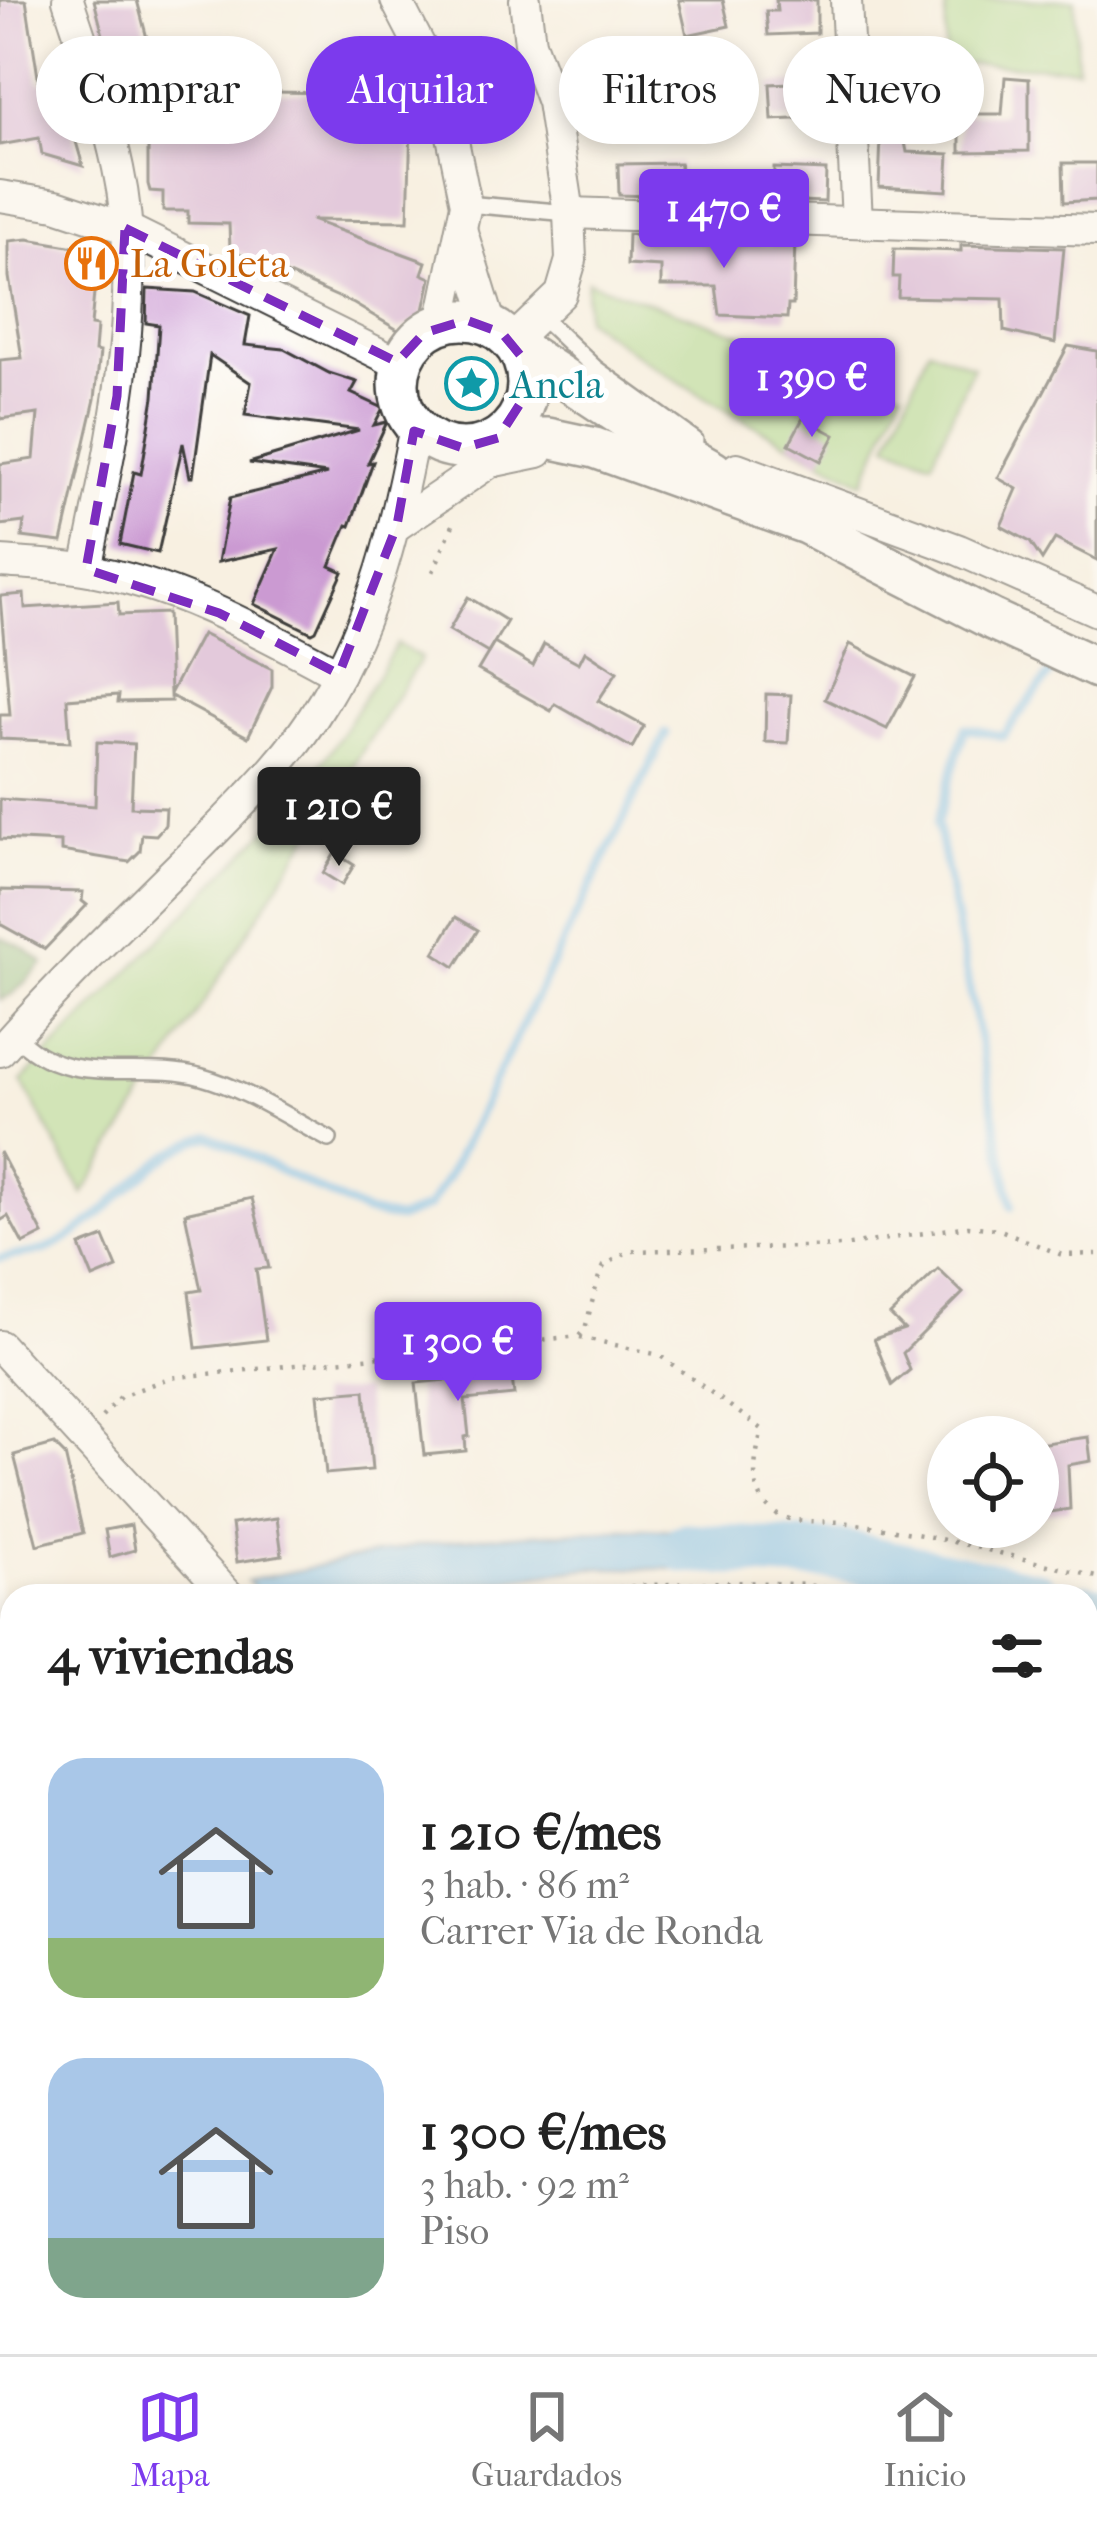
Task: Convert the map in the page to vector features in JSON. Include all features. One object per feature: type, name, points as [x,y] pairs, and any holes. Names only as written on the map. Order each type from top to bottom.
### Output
[{"type":"street","points":[[68,0],[118,168],[127,284],[117,396],[86,569]]},
{"type":"street","points":[[395,0],[446,107],[463,215],[517,342],[588,425],[686,481]]},
{"type":"street","points":[[397,525],[481,443],[522,411],[517,342],[560,294],[569,275],[569,213],[552,102],[530,44],[525,0]]},
{"type":"street","points":[[846,0],[857,221]]},
{"type":"street","points":[[0,196],[56,205],[125,228],[402,365]]},
{"type":"street","points":[[569,213],[1097,230]]},
{"type":"street","points":[[441,324],[463,215]]},
{"type":"street","points":[[797,518],[572,442],[445,445],[415,426],[401,397],[402,365],[410,347],[441,324],[466,320],[517,342],[653,437],[797,518],[1097,668]]},
{"type":"street","points":[[8,1043],[276,767],[314,717],[364,622],[397,525],[415,426]]},
{"type":"street","points":[[397,525],[468,473],[520,453],[555,453],[625,473],[686,481]]},
{"type":"street","points":[[737,468],[958,550],[1097,611]]},
{"type":"street","points":[[0,562],[86,569],[150,586],[219,614],[339,674]]},
{"type":"street","points":[[0,1346],[217,1584]]},
{"type":"lane","points":[[463,215],[569,213]]},
{"type":"lane","points":[[517,342],[595,368],[737,468],[797,518]]},
{"type":"lane","points":[[8,1043],[73,1069],[147,1069],[202,1077],[329,1139]]},
{"type":"path","points":[[433,572],[459,509]]},
{"type":"path","points":[[579,1336],[604,1267],[628,1251],[844,1246],[968,1226],[998,1228],[1062,1255],[1097,1254]]},
{"type":"path","points":[[90,1444],[104,1411],[121,1396],[169,1378],[579,1336],[659,1354],[762,1429],[755,1485],[778,1516],[937,1538],[1097,1577]]},
{"type":"path","points":[[716,1584],[789,1584]]},
{"type":"highlighted area","points":[[125,228],[397,362],[424,333],[466,320],[502,333],[521,356],[527,393],[498,438],[463,448],[414,431],[397,525],[339,674],[219,613],[86,569],[117,396]]},
{"type":"green space","points":[[946,0],[1075,0],[1077,68],[984,64],[984,36],[945,36]]},
{"type":"green space","points":[[587,281],[903,390],[864,482],[721,406],[585,318]]},
{"type":"green space","points":[[929,348],[973,366],[932,461],[888,444]]},
{"type":"green space","points":[[397,644],[421,658],[83,1194],[22,1081],[281,815],[332,749]]},
{"type":"green space","points":[[0,937],[44,963],[14,993],[0,1000]]},
{"type":"water","points":[[642,1528],[754,1532],[751,1570],[590,1568],[473,1584],[247,1581],[479,1537]]},
{"type":"building","points":[[0,0],[26,0],[36,64],[36,139],[0,145]]},
{"type":"building","points":[[94,0],[137,0],[146,36],[103,36]]},
{"type":"building","points":[[679,0],[723,0],[729,26],[687,35]]},
{"type":"building","points":[[776,0],[817,0],[817,33],[768,35],[766,11],[777,11]]},
{"type":"building","points":[[1005,77],[1029,79],[1029,151],[960,152],[960,144],[984,144],[984,114],[1002,114]]},
{"type":"building","points":[[783,83],[783,120],[772,120],[770,84]]},
{"type":"building","points":[[282,92],[306,93],[306,144],[410,144],[408,221],[311,220],[426,262],[422,274],[431,278],[422,319],[398,330],[354,304],[230,249],[229,224],[188,223],[188,211],[163,211],[163,192],[150,191],[148,144],[282,144]]},
{"type":"building","points":[[40,144],[77,144],[83,166],[42,154]]},
{"type":"building","points":[[881,144],[905,144],[907,152],[949,154],[947,191],[879,187]]},
{"type":"building","points":[[680,163],[680,197],[619,195],[618,164]]},
{"type":"building","points":[[1063,163],[1097,163],[1097,200],[1064,202]]},
{"type":"building","points":[[774,168],[826,170],[825,202],[773,200]]},
{"type":"building","points":[[628,234],[771,245],[771,239],[795,240],[793,305],[788,305],[787,318],[720,315],[716,286],[661,286],[661,267],[627,265]]},
{"type":"building","points":[[28,239],[98,251],[91,325],[97,326],[95,351],[100,352],[95,399],[62,542],[22,537],[24,522],[0,525],[0,464],[34,459],[38,414],[0,419],[0,360],[22,358],[9,277],[9,241]]},
{"type":"building","points":[[961,245],[1064,248],[1055,343],[1004,331],[1003,299],[898,297],[894,249],[961,251]]},
{"type":"building","points":[[147,289],[195,292],[250,316],[245,345],[284,349],[357,382],[351,393],[383,408],[374,425],[387,422],[368,463],[373,462],[350,526],[330,566],[343,572],[312,633],[254,604],[278,549],[218,562],[230,498],[327,474],[249,463],[359,430],[245,415],[251,383],[210,355],[193,477],[183,443],[158,553],[120,544],[134,472],[141,474],[154,397],[159,325],[146,323]]},
{"type":"building","points":[[1068,346],[1097,351],[1097,560],[1055,539],[1042,560],[1030,542],[1001,526],[1017,489],[998,478]]},
{"type":"building","points":[[803,418],[835,435],[821,461],[789,444]]},
{"type":"building","points":[[24,594],[25,608],[118,602],[119,615],[167,613],[170,694],[202,634],[272,669],[272,687],[248,737],[171,696],[171,701],[118,702],[119,695],[67,699],[70,742],[0,739],[0,715],[10,715],[0,596]]},
{"type":"building","points":[[468,597],[507,621],[488,653],[449,630]]},
{"type":"building","points":[[494,643],[533,666],[544,644],[579,663],[585,651],[617,672],[598,701],[644,726],[632,748],[555,704],[551,711],[478,670]]},
{"type":"building","points":[[850,644],[915,677],[887,729],[825,699]]},
{"type":"building","points":[[766,694],[791,695],[788,743],[765,742]]},
{"type":"building","points":[[97,742],[134,744],[131,807],[166,808],[165,825],[156,835],[142,834],[140,851],[129,862],[61,851],[61,842],[0,839],[0,799],[95,806]]},
{"type":"building","points":[[335,853],[354,865],[342,885],[323,873]]},
{"type":"building","points":[[0,890],[83,892],[82,901],[87,905],[45,949],[0,924]]},
{"type":"building","points":[[456,917],[478,930],[455,967],[434,953]]},
{"type":"building","points":[[0,1152],[43,1234],[23,1244],[8,1216],[0,1221]]},
{"type":"building","points":[[252,1198],[269,1268],[256,1269],[266,1340],[196,1348],[189,1292],[201,1290],[185,1213]]},
{"type":"building","points":[[104,1237],[117,1268],[93,1278],[80,1246]]},
{"type":"building","points":[[938,1269],[963,1293],[903,1353],[910,1370],[892,1385],[874,1339],[904,1329],[890,1315]]},
{"type":"building","points":[[510,1360],[514,1395],[465,1400],[466,1451],[424,1455],[416,1383],[469,1378],[468,1363]]},
{"type":"building","points":[[365,1390],[372,1470],[326,1474],[318,1394]]},
{"type":"building","points":[[1088,1437],[1091,1461],[1068,1465],[1070,1509],[1059,1511],[1059,1441]]},
{"type":"building","points":[[54,1444],[65,1455],[83,1533],[37,1545],[14,1455]]},
{"type":"building","points":[[277,1518],[282,1555],[237,1562],[232,1524]]},
{"type":"building","points":[[131,1525],[135,1550],[110,1557],[105,1530]]},
{"type":"waterway","points":[[1012,1206],[937,823],[965,728],[1003,736],[1054,669],[1060,669]]},
{"type":"waterway","points":[[0,1258],[42,1251],[69,1238],[165,1158],[210,1136],[364,1212],[399,1219],[428,1207],[448,1176],[666,733]]},
{"type":"waterway","points":[[686,1548],[845,1556],[978,1584]]},
{"type":"place","name":"La Goleta","points":[[91,263]]},
{"type":"place","name":"Ancla","points":[[471,384]]}]
